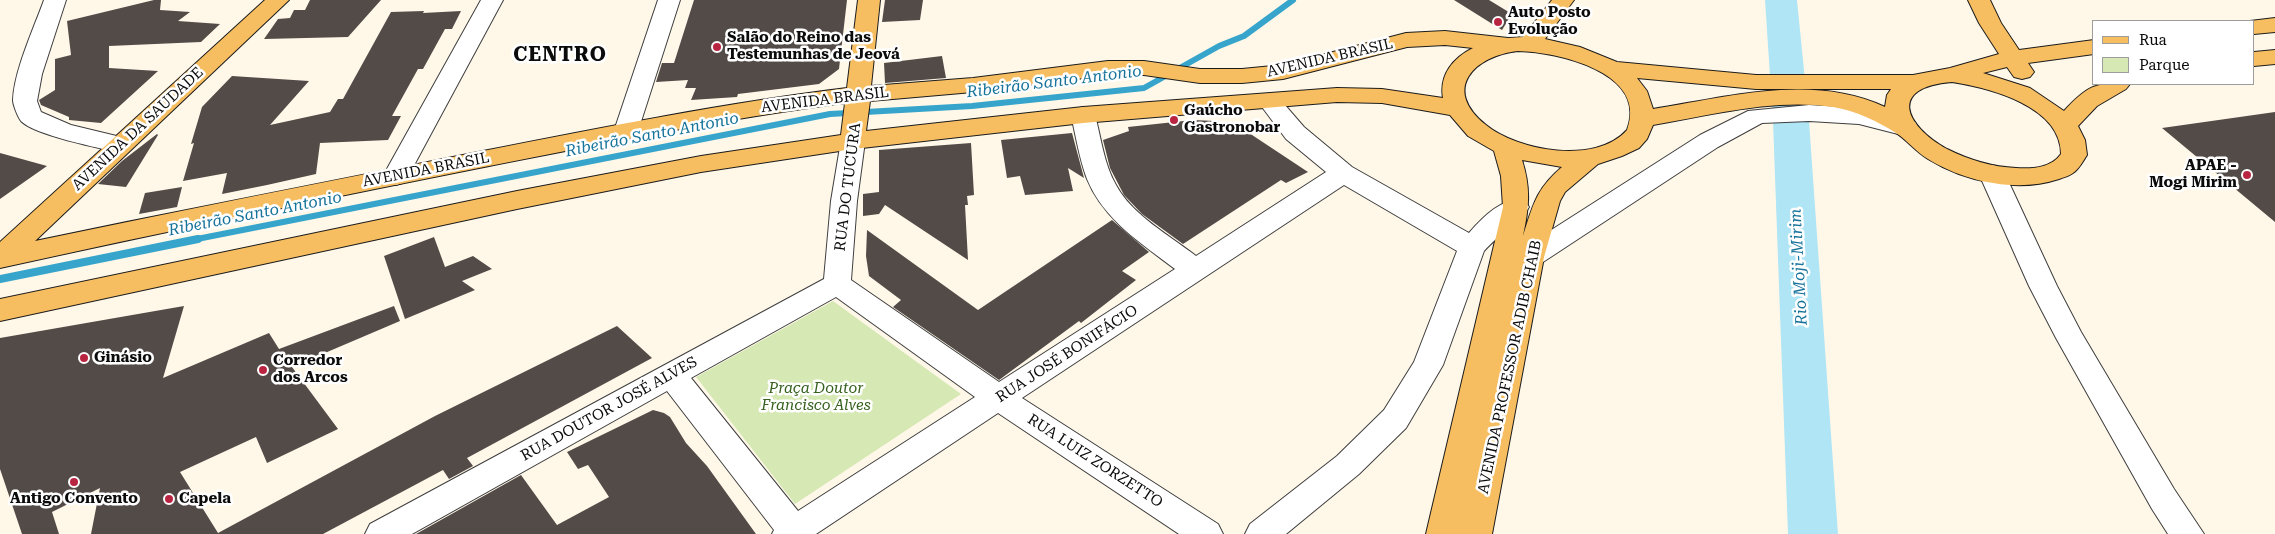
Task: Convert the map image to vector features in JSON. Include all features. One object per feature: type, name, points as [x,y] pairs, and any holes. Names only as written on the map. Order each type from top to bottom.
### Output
[{"type":"main road","name":"AVENIDA DA SAUDADE","points":[[0,258],[278,0]]},
{"type":"main road","name":"RUA DO TUCURA","points":[[854,136],[869,0]]},
{"type":"main road","points":[[1519,44],[1563,0]]},
{"type":"main road","points":[[1814,90],[1861,106],[1906,128],[1925,146],[1952,161],[1992,174],[2015,178],[2043,176],[2063,169],[2074,155],[2073,139],[2065,125],[2048,108],[2012,58],[1990,23],[1979,0]]},
{"type":"main road","points":[[2255,27],[2275,25]]},
{"type":"main road","name":"AVENIDA BRASIL","points":[[0,258],[396,176],[771,105],[859,98],[1078,71],[1144,68],[1200,76],[1242,76],[1283,72],[1406,40],[1444,38],[1519,44]]},
{"type":"main road","points":[[1519,44],[1572,50],[1593,58],[1610,68],[1629,84],[1640,101],[1643,119],[1638,132],[1627,144],[1610,153],[1589,158],[1552,158],[1533,155],[1505,146],[1476,129],[1458,108],[1453,90],[1456,74],[1467,61],[1484,51],[1519,44]]},
{"type":"main road","points":[[1952,75],[2012,58],[2092,47]]},
{"type":"main road","points":[[2255,59],[2275,57]]},
{"type":"main road","points":[[1610,68],[1756,99]]},
{"type":"main road","points":[[1643,119],[1814,90],[1912,82],[1936,76],[1952,75],[1976,78],[2002,85],[2027,95],[2048,108]]},
{"type":"main road","points":[[1906,128],[1897,110],[1899,94],[1912,82]]},
{"type":"main road","points":[[2065,125],[2083,104],[2105,88],[2115,85]]},
{"type":"main road","name":"AVENIDA BRASIL","points":[[0,310],[507,202],[854,136],[1083,115],[1270,102],[1338,95],[1382,96],[1458,108]]},
{"type":"main road","name":"AVENIDA PROFESSOR ADIB CHAIB","points":[[1443,534],[1516,207],[1514,176],[1505,146]]},
{"type":"main road","name":"AVENIDA PROFESSOR ADIB CHAIB","points":[[1475,534],[1530,257],[1547,201],[1556,186],[1589,158]]},
{"type":"street","points":[[55,0],[30,74],[25,102],[31,117],[63,131],[120,145]]},
{"type":"street","points":[[396,176],[492,0]]},
{"type":"street","points":[[626,131],[669,0]]},
{"type":"street","points":[[1530,257],[1709,140],[1756,99],[1808,113],[1859,116],[1906,128]]},
{"type":"street","points":[[1270,102],[1295,133],[1343,173],[1472,247]]},
{"type":"street","points":[[1083,115],[1102,184],[1115,203],[1139,225],[1196,270]]},
{"type":"street","name":"RUA DO TUCURA","points":[[837,284],[844,201],[854,136]]},
{"type":"street","name":"RUA JOSÉ BONIFÁCIO","points":[[792,532],[1343,173]]},
{"type":"street","points":[[1992,174],[2043,286],[2070,338],[2164,499],[2187,534]]},
{"type":"street","points":[[1262,534],[1348,465],[1395,419],[1428,365],[1472,247],[1487,230],[1516,207]]},
{"type":"street","name":"RUA DOUTOR JOSÉ ALVES","points":[[382,534],[837,284]]},
{"type":"street","name":"RUA LUIZ ZORZETTO","points":[[837,284],[999,398],[1206,534]]},
{"type":"street","points":[[671,374],[792,532]]},
{"type":"green space","name":"Praça Doutor Francisco Alves","points":[[833,301],[961,394],[795,504],[696,377]]},
{"type":"building","points":[[154,0],[161,0],[160,10],[190,12],[178,21],[220,24],[201,42],[109,46],[109,68],[158,71],[101,123],[69,120],[69,117],[41,105],[39,100],[55,90],[55,59],[71,55],[67,21]]},
{"type":"building","points":[[310,0],[381,0],[348,37],[264,39],[278,19],[290,18],[294,10],[305,10]]},
{"type":"building","points":[[694,0],[847,0],[839,69],[819,84],[738,94],[737,97],[691,100],[696,88],[685,88],[688,80],[656,82],[662,63],[674,63]]},
{"type":"building","points":[[885,0],[923,0],[920,20],[882,22]]},
{"type":"building","name":"Auto Posto Evolução","points":[[1454,0],[1489,0],[1512,14],[1502,30]]},
{"type":"building","points":[[424,11],[423,13],[461,11],[452,29],[445,29],[423,69],[418,69],[392,116],[401,116],[388,140],[320,143],[316,174],[222,194],[227,173],[183,181],[202,107],[232,76],[309,81],[270,125],[330,112],[338,99],[343,99],[391,12]]},
{"type":"building","points":[[942,56],[946,78],[885,83],[884,63]]},
{"type":"building","name":"APAE - Mogi Mirim","points":[[2275,112],[2275,222],[2162,128]]},
{"type":"building","points":[[1193,120],[1215,121],[1243,129],[1308,172],[1286,183],[1281,180],[1183,244],[1142,214],[1124,195],[1110,168],[1103,140],[1129,131],[1128,127]]},
{"type":"building","points":[[1072,133],[1084,178],[1068,168],[1073,191],[1025,195],[1020,176],[1007,178],[1001,140]]},
{"type":"building","points":[[157,134],[126,187],[98,184],[122,161]]},
{"type":"building","points":[[971,143],[974,195],[967,196],[968,205],[965,205],[968,260],[885,205],[879,214],[863,216],[863,194],[879,192],[879,150]]},
{"type":"building","points":[[0,153],[47,166],[0,199]]},
{"type":"building","points":[[182,187],[177,207],[139,214],[145,193]]},
{"type":"building","points":[[1112,220],[1149,252],[1122,271],[1136,280],[1081,323],[1079,321],[999,380],[893,307],[901,300],[869,276],[866,256],[867,230],[978,310]]},
{"type":"building","points":[[434,237],[445,267],[473,256],[492,269],[462,281],[475,290],[405,319],[384,256]]},
{"type":"building","points":[[184,306],[163,378],[269,333],[279,349],[394,306],[400,321],[292,367],[338,429],[267,463],[256,437],[180,472],[218,533],[435,416],[617,326],[652,358],[467,458],[473,466],[449,479],[443,470],[323,534],[91,534],[100,488],[52,512],[59,534],[22,534],[0,469],[0,338]]},
{"type":"building","points":[[653,410],[670,417],[686,443],[707,466],[756,534],[416,534],[521,475],[557,525],[609,497],[588,465],[578,469],[567,452]]},
{"type":"waterway","name":"Ribeirão Santo Antonio","points":[[192,240],[830,114],[972,106],[1144,88],[1219,46],[1244,36],[1293,0]]},
{"type":"waterway","name":"Rio Moji-Mirim","points":[[1781,0],[1791,121],[1813,534]]},
{"type":"waterway","name":"Ribeirão Santo Antonio","points":[[0,279],[198,239]]},
{"type":"place","name":"Auto Posto Evolução","points":[[1498,22]]},
{"type":"place","name":"Salão do Reino das Testemunhas de Jeová","points":[[717,47]]},
{"type":"place","name":"Gaúcho Gastronobar","points":[[1174,120]]},
{"type":"place","name":"APAE - Mogi Mirim","points":[[2247,175]]},
{"type":"place","name":"Ginásio","points":[[84,358]]},
{"type":"place","name":"Corredor dos Arcos","points":[[263,370]]},
{"type":"place","name":"Antigo Convento","points":[[74,482]]},
{"type":"place","name":"Capela","points":[[169,499]]},
{"type":"district","name":"CENTRO","points":[[560,55]]}]
